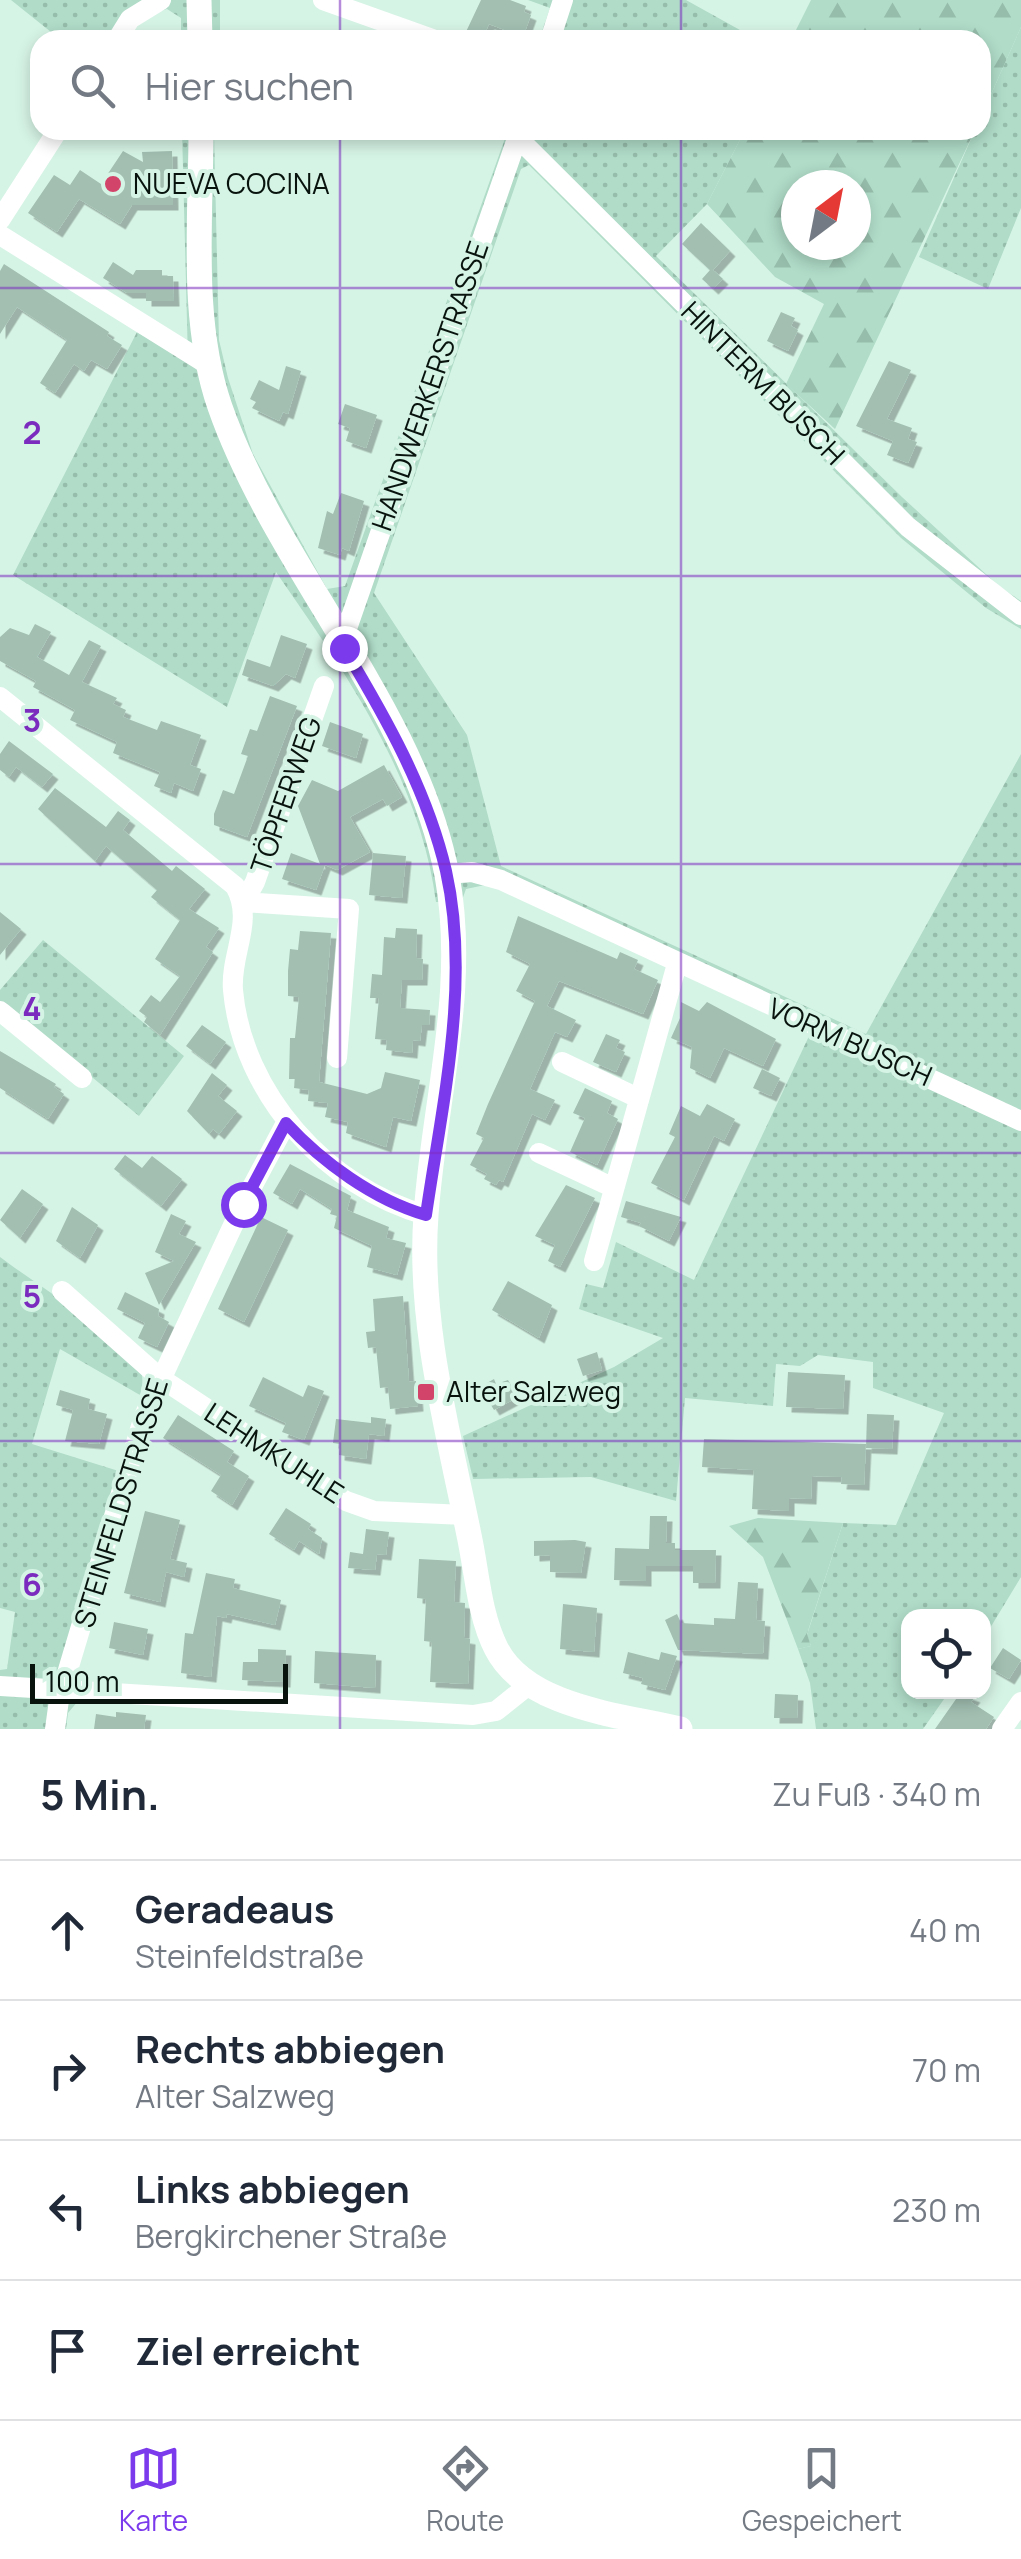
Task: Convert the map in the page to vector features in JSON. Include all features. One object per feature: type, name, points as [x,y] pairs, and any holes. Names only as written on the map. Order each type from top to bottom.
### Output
[{"type":"street","points":[[124,30],[130,20],[161,0]]},
{"type":"street","points":[[199,0],[200,30]]},
{"type":"street","points":[[323,0],[406,30]]},
{"type":"street","points":[[553,30],[563,0]]},
{"type":"street","points":[[0,220],[52,140]]},
{"type":"street","points":[[200,140],[202,324],[218,401],[241,462],[393,730],[432,822],[446,874],[453,1003],[426,1215],[433,1339],[491,1634],[510,1668],[530,1684],[560,1699],[680,1729]]},
{"type":"street","name":"HANDWERKERSTRASSE","points":[[342,642],[516,140]]},
{"type":"street","name":"HINTERM BUSCH","points":[[524,140],[908,527],[1021,614]]},
{"type":"street","points":[[0,235],[210,366]]},
{"type":"street","name":"TÖPFERWEG","points":[[244,902],[255,882],[324,686]]},
{"type":"street","points":[[0,698],[235,886],[244,902],[232,987],[238,1020],[286,1123],[306,1145],[344,1173],[392,1203],[426,1215]]},
{"type":"street","name":"VORM BUSCH","points":[[446,874],[486,874],[1021,1121]]},
{"type":"street","points":[[244,902],[349,909],[337,1058]]},
{"type":"street","points":[[594,1261],[678,964]]},
{"type":"street","points":[[0,1011],[82,1078]]},
{"type":"street","points":[[562,1062],[638,1098]]},
{"type":"street","name":"STEINFELDSTRASSE","points":[[55,1729],[63,1689],[159,1377],[286,1123]]},
{"type":"street","points":[[539,1153],[614,1188]]},
{"type":"street","name":"LEHMKUHLE","points":[[62,1291],[159,1377],[360,1509],[465,1515]]},
{"type":"street","points":[[0,1686],[444,1721],[496,1711],[530,1684]]},
{"type":"street","points":[[1002,1729],[1021,1702]]},
{"type":"green space","points":[[11,0],[220,0],[220,30],[181,30],[181,18],[167,9],[145,16],[133,30],[48,30]]},
{"type":"green space","points":[[528,0],[686,0],[740,30],[542,30],[550,8]]},
{"type":"green space","points":[[811,0],[1021,0],[1021,27],[991,94],[991,30],[796,30]]},
{"type":"green space","points":[[1021,27],[1021,208],[988,289],[919,257],[971,140],[991,140],[991,94]]},
{"type":"green space","points":[[182,140],[214,140],[219,340],[228,378],[253,454],[327,589],[345,586],[504,140],[740,140],[707,204],[656,256],[902,497],[1000,587],[1021,601],[1021,629],[986,608],[901,538],[529,165],[521,169],[374,593],[467,735],[501,866],[866,1034],[1021,754],[1021,1577],[991,1626],[991,1609],[901,1609],[901,1699],[944,1699],[923,1729],[816,1729],[810,1683],[798,1649],[811,1646],[807,1635],[843,1523],[896,1525],[944,1413],[873,1388],[873,1362],[818,1355],[800,1366],[776,1364],[773,1406],[685,1398],[676,1501],[591,1477],[473,1479],[463,1436],[614,1367],[663,1338],[579,1309],[586,1284],[603,1288],[616,1242],[694,1280],[810,1034],[490,884],[466,889],[461,903],[436,902],[427,856],[397,769],[353,688],[276,572],[227,707],[13,575],[137,332],[188,361]]},
{"type":"green space","points":[[740,140],[970,140],[835,429],[786,384],[824,304],[775,277],[707,204]]},
{"type":"green space","points":[[43,940],[184,1056],[139,1116],[0,1001],[0,990]]},
{"type":"green space","points":[[0,1257],[112,1339],[138,1365],[142,1376],[140,1395],[60,1349],[32,1444],[125,1473],[66,1673],[78,1701],[68,1713],[66,1729],[0,1729],[0,1670],[7,1669],[15,1612],[0,1608]]},
{"type":"green space","points":[[758,1518],[843,1523],[807,1634],[811,1646],[798,1649],[763,1557],[729,1526]]},
{"type":"building","points":[[481,0],[510,0],[526,6],[524,12],[531,15],[526,30],[505,30],[489,24],[486,30],[467,30]]},
{"type":"building","points":[[123,151],[143,162],[142,152],[172,151],[173,205],[132,205],[120,224],[79,199],[57,232],[28,213],[54,175],[70,185],[80,170],[101,184]]},
{"type":"building","points":[[701,223],[730,251],[713,270],[723,279],[713,289],[702,279],[710,270],[682,244]]},
{"type":"building","points":[[113,262],[133,275],[136,270],[162,270],[162,276],[173,276],[174,301],[146,301],[146,293],[127,293],[103,278]]},
{"type":"building","points":[[4,264],[109,332],[107,336],[122,345],[107,369],[91,360],[84,371],[74,364],[55,393],[40,383],[67,340],[17,307],[0,334],[0,271]]},
{"type":"building","points":[[781,312],[795,318],[791,326],[798,330],[788,351],[767,341]]},
{"type":"building","points":[[889,361],[911,370],[887,419],[912,428],[908,439],[917,442],[908,463],[887,455],[893,441],[856,426]]},
{"type":"building","points":[[286,366],[301,371],[288,414],[283,412],[279,421],[252,408],[256,402],[250,399],[259,380],[279,390]]},
{"type":"building","points":[[345,404],[377,415],[366,448],[346,441],[350,428],[338,424]]},
{"type":"building","points":[[341,493],[364,501],[349,551],[342,548],[340,555],[318,548],[327,511],[333,514]]},
{"type":"building","points":[[35,624],[51,632],[37,657],[69,675],[89,640],[101,646],[82,682],[117,698],[113,704],[126,710],[123,717],[157,730],[161,721],[201,735],[190,765],[201,769],[193,791],[174,783],[171,793],[154,786],[160,772],[113,753],[117,742],[70,720],[75,710],[33,687],[36,681],[0,661],[0,637],[10,628],[29,635]]},
{"type":"building","points":[[281,635],[307,644],[295,678],[286,674],[273,686],[242,675],[247,659],[270,667]]},
{"type":"building","points":[[270,696],[297,706],[247,837],[214,825],[214,814],[223,790],[234,794],[248,756],[241,754],[250,729],[257,731]]},
{"type":"building","points":[[330,722],[363,734],[356,758],[322,746]]},
{"type":"building","points":[[9,741],[53,774],[42,787],[16,767],[9,777],[0,770],[0,754]]},
{"type":"building","points":[[384,765],[402,797],[387,806],[383,799],[350,817],[370,852],[337,870],[325,865],[316,890],[282,879],[291,853],[320,864],[298,806],[312,780],[338,791]]},
{"type":"building","points":[[55,788],[106,827],[118,811],[130,820],[123,830],[172,871],[176,866],[205,889],[189,909],[219,928],[206,947],[213,952],[160,1035],[144,1022],[147,1017],[139,1011],[151,995],[160,1002],[180,976],[155,959],[180,920],[151,897],[157,890],[106,846],[95,861],[38,809]]},
{"type":"building","points":[[373,853],[406,856],[402,898],[369,895]]},
{"type":"building","points":[[0,912],[21,929],[0,955]]},
{"type":"building","points":[[518,916],[617,959],[620,952],[638,960],[634,969],[658,980],[643,1014],[559,981],[547,1006],[576,1020],[567,1037],[555,1032],[530,1089],[555,1100],[545,1120],[532,1114],[503,1182],[499,1180],[496,1185],[484,1179],[487,1174],[470,1165],[484,1138],[476,1134],[535,1001],[516,991],[530,964],[506,952]]},
{"type":"building","points":[[396,928],[417,929],[416,958],[423,959],[422,980],[402,980],[400,1008],[430,1010],[429,1025],[422,1025],[420,1041],[413,1040],[412,1053],[386,1050],[387,1040],[375,1039],[379,998],[370,998],[372,974],[382,975],[384,937],[395,938]]},
{"type":"building","points":[[300,931],[331,933],[319,1082],[367,1094],[381,1088],[385,1072],[420,1080],[411,1121],[393,1117],[386,1147],[346,1133],[348,1122],[325,1117],[328,1103],[308,1101],[309,1090],[294,1088],[295,1079],[289,1079],[290,1038],[295,1038],[299,997],[288,996],[288,971],[290,949],[298,950]]},
{"type":"building","points":[[681,1002],[699,1011],[707,1002],[776,1039],[763,1066],[724,1048],[710,1078],[690,1068],[692,1047],[671,1038],[680,1018]]},
{"type":"building","points":[[202,1025],[226,1042],[210,1064],[186,1046]]},
{"type":"building","points":[[606,1034],[620,1040],[616,1048],[625,1052],[616,1072],[593,1062]]},
{"type":"building","points":[[0,1051],[56,1084],[54,1087],[64,1094],[48,1119],[0,1088]]},
{"type":"building","points":[[762,1069],[780,1078],[771,1096],[753,1088]]},
{"type":"building","points":[[212,1073],[227,1085],[218,1096],[237,1111],[219,1134],[213,1129],[209,1134],[187,1111]]},
{"type":"building","points":[[585,1088],[612,1101],[607,1113],[618,1119],[597,1165],[570,1152],[585,1118],[573,1113]]},
{"type":"building","points":[[707,1104],[735,1119],[724,1141],[714,1136],[684,1200],[651,1183],[675,1137],[669,1134],[681,1106],[700,1116]]},
{"type":"building","points":[[125,1155],[142,1168],[152,1156],[182,1179],[161,1206],[114,1169]]},
{"type":"building","points":[[290,1164],[351,1196],[347,1210],[389,1227],[386,1238],[406,1243],[397,1275],[367,1267],[372,1246],[334,1228],[337,1216],[330,1214],[332,1209],[300,1189],[292,1204],[273,1193]]},
{"type":"building","points":[[566,1185],[595,1198],[560,1267],[548,1261],[555,1245],[535,1236]]},
{"type":"building","points":[[22,1189],[43,1204],[20,1238],[0,1220]]},
{"type":"building","points":[[626,1201],[681,1217],[669,1241],[639,1226],[641,1223],[621,1217]]},
{"type":"building","points":[[72,1207],[98,1225],[80,1258],[56,1241]]},
{"type":"building","points":[[171,1214],[186,1221],[179,1234],[196,1242],[159,1305],[145,1273],[174,1261],[155,1252]]},
{"type":"building","points":[[261,1217],[288,1230],[244,1322],[218,1309]]},
{"type":"building","points":[[508,1281],[552,1305],[539,1338],[492,1310]]},
{"type":"building","points":[[125,1292],[159,1309],[158,1316],[169,1322],[157,1347],[138,1338],[145,1323],[117,1309]]},
{"type":"building","points":[[403,1296],[409,1382],[416,1381],[418,1406],[390,1409],[388,1387],[380,1388],[376,1347],[368,1348],[366,1332],[375,1331],[373,1299]]},
{"type":"building","points":[[597,1352],[602,1370],[583,1376],[577,1359]]},
{"type":"building","points":[[788,1372],[845,1375],[843,1409],[786,1407]]},
{"type":"building","points":[[263,1377],[303,1397],[308,1385],[324,1391],[304,1440],[282,1432],[286,1423],[249,1406]]},
{"type":"building","points":[[494,1379],[496,1384],[508,1380],[518,1397],[494,1410],[480,1387]]},
{"type":"building","points":[[60,1390],[90,1399],[88,1409],[107,1414],[99,1444],[65,1441],[73,1410],[56,1405]]},
{"type":"building","points":[[867,1414],[894,1415],[892,1449],[866,1448]]},
{"type":"building","points":[[178,1415],[234,1451],[227,1462],[249,1476],[232,1505],[211,1491],[221,1475],[163,1438]]},
{"type":"building","points":[[371,1417],[386,1419],[384,1436],[369,1434],[366,1459],[339,1455],[340,1444],[333,1443],[336,1419],[371,1423]]},
{"type":"building","points":[[704,1439],[866,1444],[864,1485],[841,1484],[842,1477],[812,1476],[811,1499],[789,1498],[789,1511],[752,1509],[754,1470],[702,1467]]},
{"type":"building","points":[[286,1508],[311,1524],[308,1529],[322,1538],[319,1554],[299,1541],[294,1550],[269,1534]]},
{"type":"building","points":[[145,1511],[180,1520],[170,1559],[187,1563],[184,1577],[166,1572],[160,1602],[124,1593]]},
{"type":"building","points":[[650,1516],[667,1516],[666,1543],[675,1543],[675,1550],[716,1550],[715,1583],[693,1583],[693,1566],[646,1566],[646,1581],[614,1580],[615,1548],[649,1549]]},
{"type":"building","points":[[366,1529],[389,1532],[386,1555],[377,1554],[375,1570],[348,1568],[350,1552],[363,1554]]},
{"type":"building","points":[[534,1541],[586,1542],[581,1573],[550,1572],[550,1555],[534,1556]]},
{"type":"building","points":[[419,1559],[456,1561],[454,1602],[465,1603],[464,1638],[470,1639],[468,1684],[430,1682],[432,1642],[424,1641],[426,1599],[417,1598]]},
{"type":"building","points":[[206,1573],[235,1579],[233,1588],[281,1600],[275,1625],[227,1614],[226,1618],[217,1616],[211,1677],[181,1673],[185,1633],[193,1634]]},
{"type":"building","points":[[738,1582],[758,1583],[756,1620],[765,1621],[763,1654],[678,1650],[665,1620],[677,1614],[681,1623],[714,1625],[714,1618],[735,1619]]},
{"type":"building","points":[[563,1604],[597,1608],[594,1652],[560,1649]]},
{"type":"building","points":[[114,1622],[148,1629],[143,1655],[109,1648]]},
{"type":"building","points":[[1003,1648],[1021,1660],[1009,1679],[991,1666]]},
{"type":"building","points":[[258,1649],[286,1650],[285,1682],[242,1680],[243,1662],[258,1662]]},
{"type":"building","points":[[315,1651],[376,1655],[375,1688],[314,1683]]},
{"type":"building","points":[[628,1652],[659,1660],[661,1652],[677,1656],[665,1690],[641,1684],[643,1678],[623,1673]]},
{"type":"building","points":[[775,1694],[798,1695],[797,1718],[774,1718]]},
{"type":"building","points":[[956,1699],[973,1699],[971,1702],[994,1717],[986,1729],[935,1729]]},
{"type":"building","points":[[116,1712],[146,1715],[144,1729],[94,1729],[96,1714],[116,1717]]},
{"type":"place","name":"NUEVA COCINA","points":[[113,184]]},
{"type":"place","name":"Alter Salzweg","points":[[426,1392]]},
{"type":"route","points":[[243,1204],[286,1123],[306,1145],[344,1173],[392,1203],[426,1215],[453,1003],[454,958],[446,874],[432,822],[393,730],[344,648]]}]
